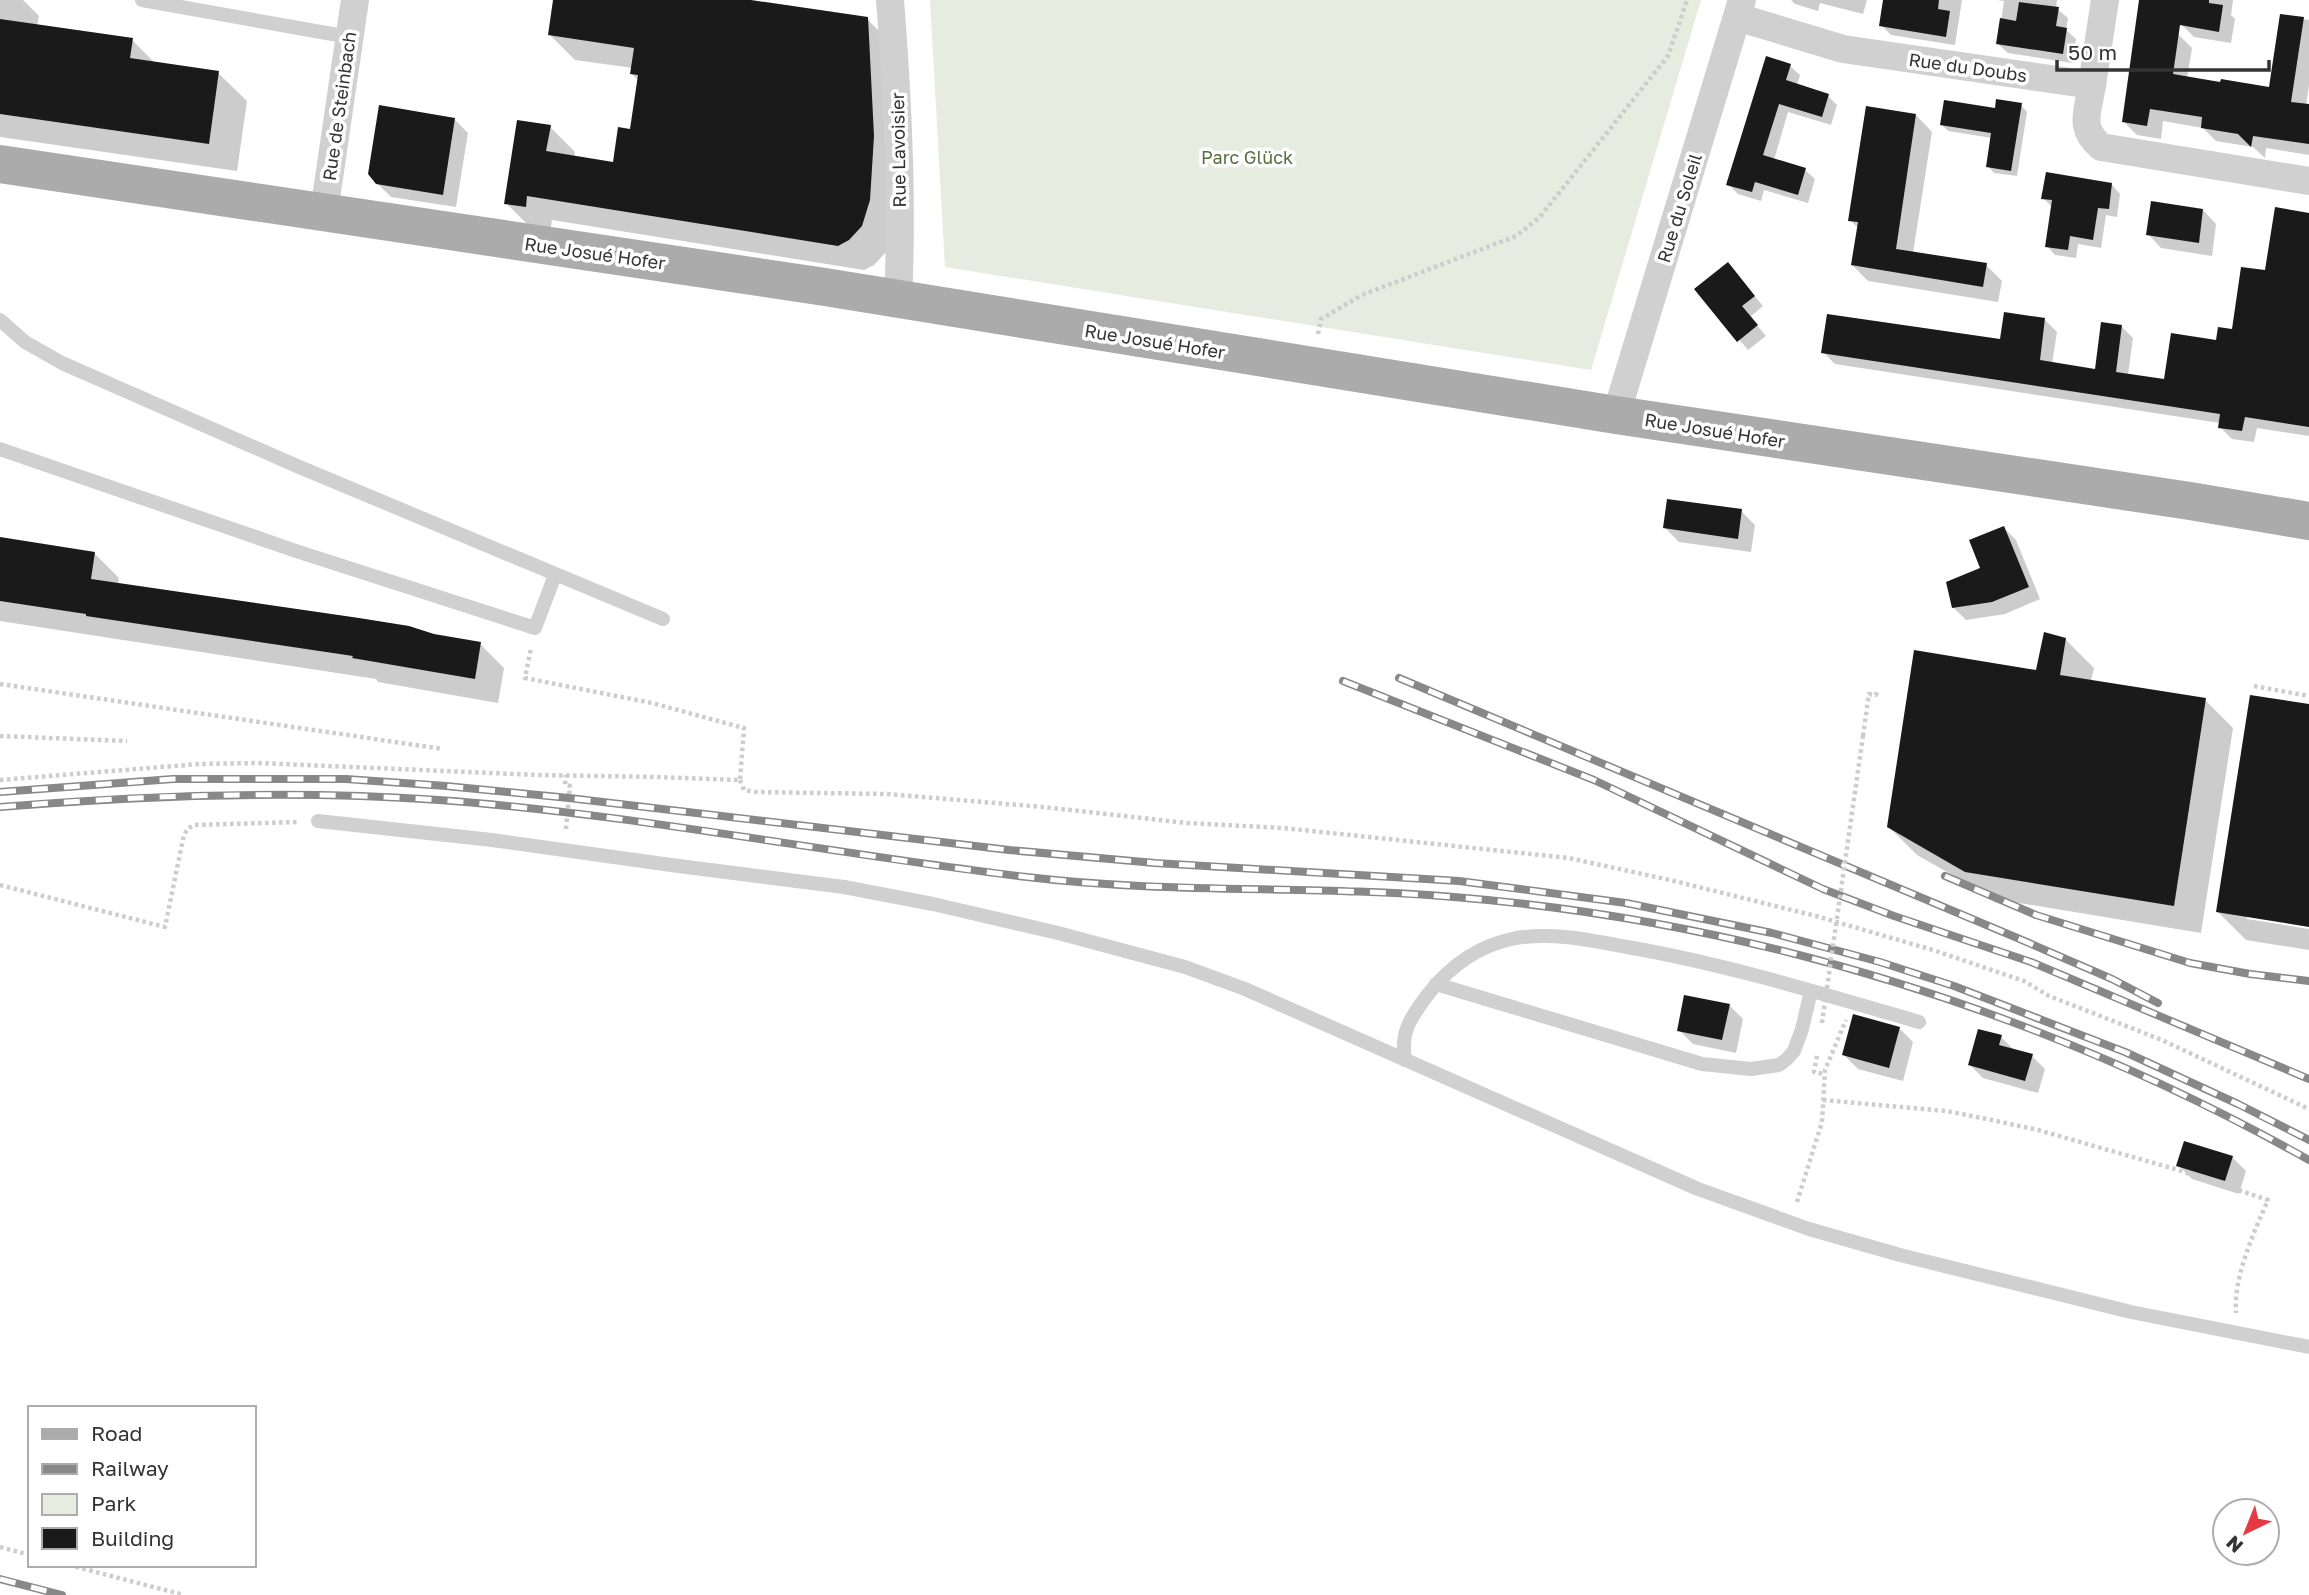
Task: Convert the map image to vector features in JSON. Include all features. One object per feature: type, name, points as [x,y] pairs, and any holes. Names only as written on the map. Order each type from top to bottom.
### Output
[{"type":"main road","name":"Rue Josué Hofer","points":[[0,164],[825,287],[1616,415],[2309,521]]},
{"type":"street","name":"Rue de Steinbach","points":[[324,212],[355,0]]},
{"type":"street","name":"Rue Lavoisier","points":[[890,0],[898,102],[898,300]]},
{"type":"street","points":[[2105,0],[2086,128],[2090,138],[2101,147],[2309,181]]},
{"type":"street","name":"Rue du Doubs","points":[[1739,8],[1843,49],[2092,85]]},
{"type":"street","name":"Rue du Soleil","points":[[1616,415],[1739,8]]},
{"type":"lane","points":[[142,0],[349,37]]},
{"type":"lane","points":[[0,320],[25,342],[62,363],[297,467],[663,619]]},
{"type":"lane","points":[[0,449],[296,551],[535,628],[555,575]]},
{"type":"lane","points":[[318,821],[492,840],[844,887],[1058,933],[1185,967],[1291,1008],[1687,1184],[1790,1222],[1900,1255],[2131,1312],[2309,1346]]},
{"type":"lane","points":[[1405,1060],[1402,1045],[1411,1016],[1436,984],[1466,957],[1482,948],[1514,939],[1552,936],[1668,954],[1919,1022]]},
{"type":"lane","points":[[1436,984],[1702,1064],[1751,1069],[1779,1065],[1794,1051],[1811,991]]},
{"type":"path","points":[[1315,345],[1321,319],[1362,295],[1516,236],[1539,218],[1668,56],[1687,0]]},
{"type":"path","points":[[535,628],[525,678],[652,703],[744,728],[740,780],[744,790],[913,796],[1187,823],[1283,828],[1569,858],[1816,916],[1985,967],[2024,981],[2049,996],[2162,1040],[2309,1109]]},
{"type":"path","points":[[0,684],[443,749]]},
{"type":"path","points":[[2254,686],[2309,696]]},
{"type":"path","points":[[1822,1023],[1869,694],[1876,695],[1877,691]]},
{"type":"path","points":[[0,736],[127,741]]},
{"type":"path","points":[[0,779],[199,764],[258,763],[740,780]]},
{"type":"path","points":[[556,849],[558,832],[565,833],[570,786],[565,785],[566,775]]},
{"type":"path","points":[[0,885],[164,928],[187,829],[202,824],[318,821]]},
{"type":"path","points":[[1790,1222],[1822,1122],[1825,1074],[1853,1003]]},
{"type":"path","points":[[1814,1069],[1814,1072],[1825,1074]]},
{"type":"path","points":[[1823,1100],[1947,1111],[2038,1130],[2175,1169],[2268,1200],[2236,1289],[2238,1334]]},
{"type":"path","points":[[0,1547],[28,1554]]},
{"type":"path","points":[[77,1567],[184,1595]]},
{"type":"green space","name":"Parc Glück","points":[[930,0],[1701,0],[1591,370],[945,267]]},
{"type":"building","points":[[553,0],[751,0],[868,17],[874,136],[870,200],[862,226],[849,240],[838,246],[527,196],[526,207],[504,204],[517,120],[551,125],[546,151],[613,162],[618,127],[630,129],[638,75],[630,74],[634,48],[548,35]]},
{"type":"building","points":[[1883,0],[1939,0],[1938,9],[1950,11],[1946,37],[1879,26]]},
{"type":"building","points":[[2139,0],[2209,0],[2209,3],[2223,5],[2219,32],[2180,25],[2173,74],[2220,82],[2221,79],[2269,87],[2280,14],[2304,17],[2291,102],[2309,104],[2309,144],[2253,136],[2251,147],[2238,134],[2201,128],[2202,117],[2150,109],[2147,126],[2122,122]]},
{"type":"building","points":[[2019,2],[2059,7],[2056,26],[2067,28],[2063,54],[1996,44],[2000,18],[2016,21]]},
{"type":"building","points":[[0,19],[133,38],[130,58],[219,71],[209,144],[0,114]]},
{"type":"building","points":[[1766,56],[1791,64],[1786,80],[1829,94],[1822,117],[1779,104],[1763,155],[1806,168],[1798,195],[1755,182],[1752,192],[1726,185]]},
{"type":"building","points":[[1996,99],[2022,103],[2011,171],[1986,167],[1991,133],[1940,125],[1944,100],[1995,108]]},
{"type":"building","points":[[379,105],[455,118],[443,195],[376,184],[368,174]]},
{"type":"building","points":[[1866,106],[1916,114],[1896,249],[1987,263],[1983,287],[1851,265],[1858,222],[1848,221]]},
{"type":"building","points":[[2046,172],[2112,183],[2109,209],[2098,208],[2093,240],[2070,236],[2068,250],[2045,247],[2052,200],[2041,199]]},
{"type":"building","points":[[2151,201],[2203,209],[2199,243],[2146,235]]},
{"type":"building","points":[[2275,207],[2309,213],[2309,427],[2245,417],[2242,431],[2218,428],[2220,414],[1821,353],[1827,314],[2000,339],[2004,312],[2045,318],[2040,360],[2095,369],[2101,322],[2122,325],[2116,372],[2164,379],[2171,333],[2216,340],[2218,327],[2232,329],[2241,267],[2265,270]]},
{"type":"building","points":[[1728,262],[1755,296],[1742,306],[1758,325],[1737,342],[1694,289]]},
{"type":"building","points":[[1667,499],[1742,509],[1738,539],[1663,528]]},
{"type":"building","points":[[2004,526],[2029,587],[1992,602],[1952,608],[1946,582],[1980,568],[1969,540]]},
{"type":"building","points":[[0,537],[95,552],[91,579],[409,626],[434,634],[481,642],[475,679],[352,658],[353,656],[0,601]]},
{"type":"building","points":[[2044,632],[2066,638],[2060,675],[2206,698],[2174,906],[1965,872],[1887,827],[1914,650],[2036,670]]},
{"type":"building","points":[[2250,695],[2309,704],[2309,927],[2216,912]]},
{"type":"building","points":[[1684,995],[1730,1004],[1722,1040],[1677,1031]]},
{"type":"building","points":[[1853,1014],[1900,1027],[1889,1068],[1842,1055]]},
{"type":"building","points":[[1978,1029],[2002,1035],[1999,1045],[2033,1054],[2025,1081],[1968,1065]]},
{"type":"building","points":[[2184,1141],[2233,1156],[2225,1181],[2176,1166]]},
{"type":"railway","points":[[1399,678],[2015,937],[2112,979],[2158,1003]]},
{"type":"railway","points":[[1343,681],[1594,780],[1823,889],[2031,962],[2309,1079]]},
{"type":"railway","points":[[0,792],[173,779],[346,779],[569,798],[1009,850],[1155,863],[1459,881],[1626,903],[1772,933],[1880,962],[1954,986],[2125,1052],[2309,1140]]},
{"type":"railway","points":[[0,807],[219,795],[329,795],[439,800],[660,824],[1027,877],[1134,886],[1400,893],[1566,909],[1677,928],[1787,952],[1896,982],[2003,1019],[2107,1060],[2210,1107],[2309,1160]]},
{"type":"railway","points":[[1945,876],[2036,915],[2190,963],[2309,981]]},
{"type":"railway","points":[[0,1579],[62,1595]]}]
